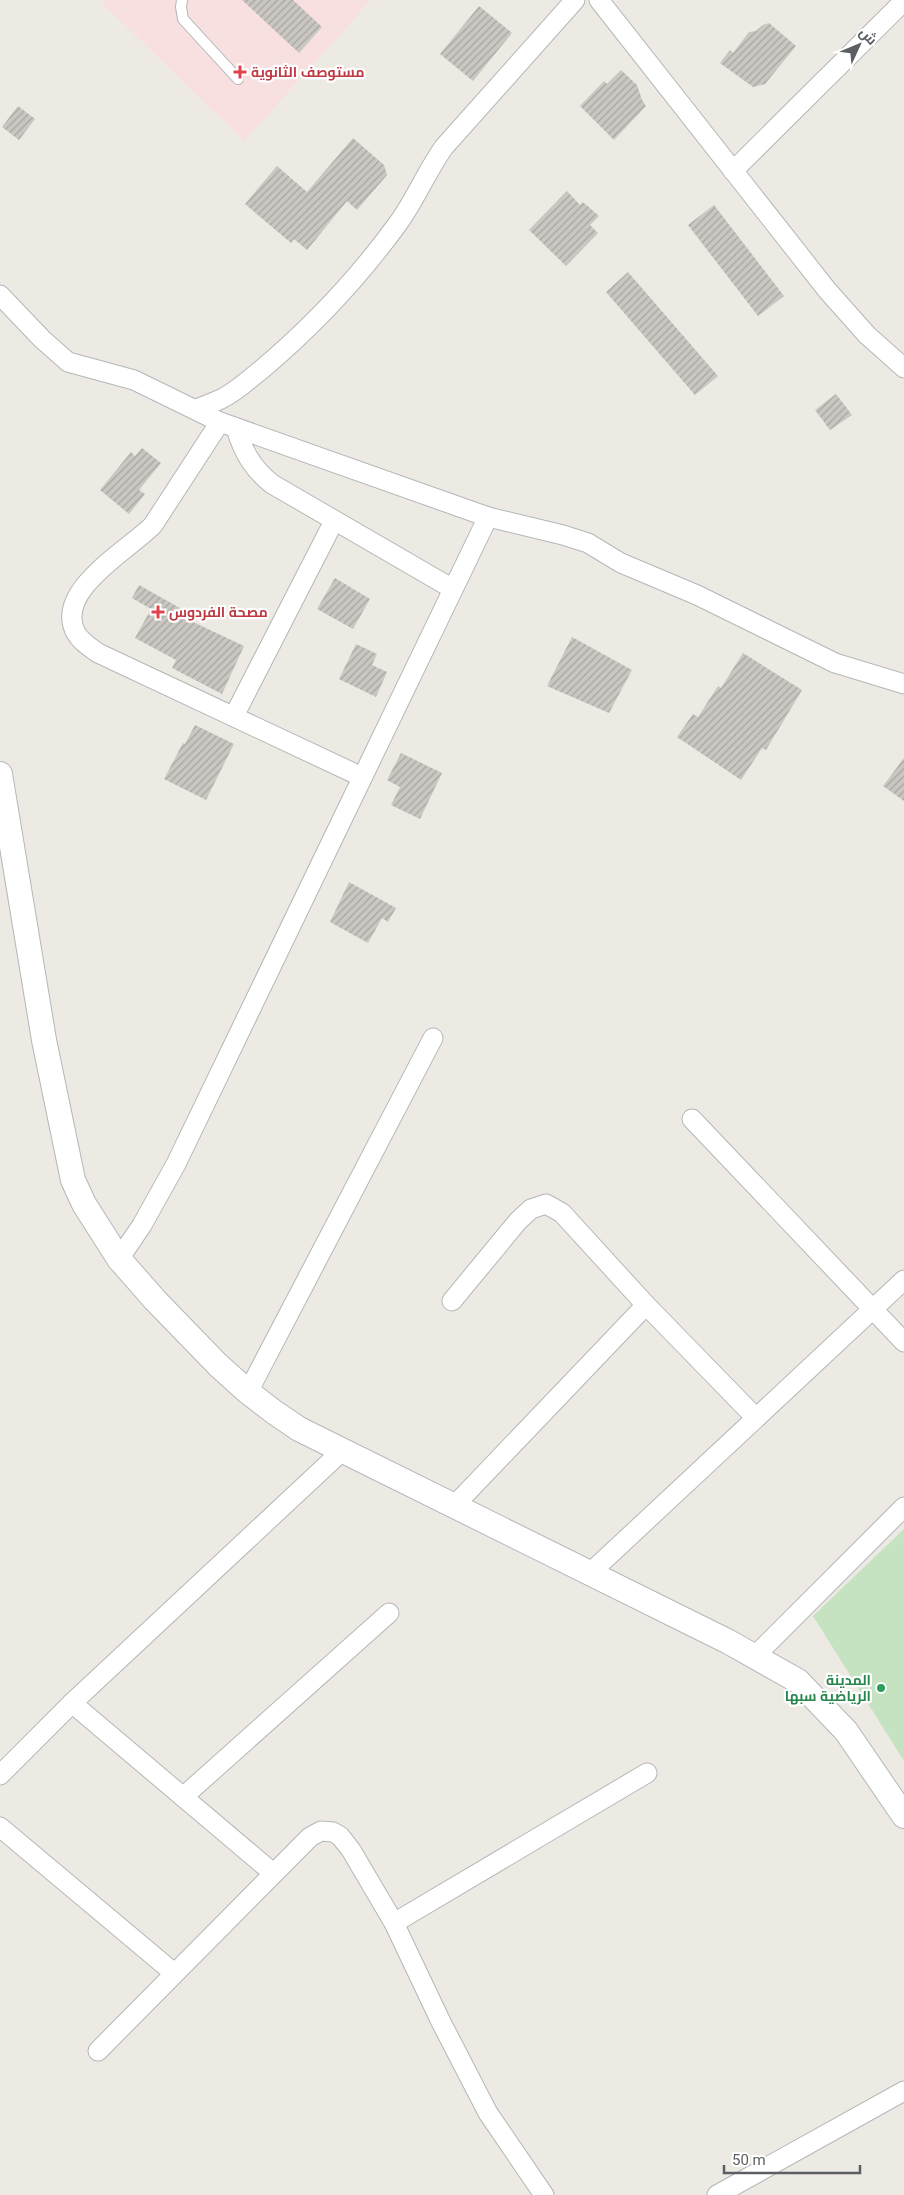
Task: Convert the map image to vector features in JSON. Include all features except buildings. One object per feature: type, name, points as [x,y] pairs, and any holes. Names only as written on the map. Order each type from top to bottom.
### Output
[{"type":"street","points":[[196,409],[222,399],[241,386],[278,355],[339,294],[378,250],[399,222],[416,196],[432,164],[444,147],[575,0]]},
{"type":"street","points":[[599,0],[827,290],[868,335],[904,368]]},
{"type":"street","points":[[733,171],[904,1]]},
{"type":"street","points":[[0,295],[42,339],[68,362],[134,380],[228,425],[488,517],[563,534],[588,543],[621,563],[714,603],[835,663],[904,684]]},
{"type":"street","points":[[228,425],[246,456],[263,477],[272,484],[453,589]]},
{"type":"street","points":[[228,425],[153,525],[97,572],[81,590],[73,608],[71,623],[76,634],[84,643],[98,653],[362,777]]},
{"type":"street","points":[[118,1259],[142,1225],[176,1164],[488,517]]},
{"type":"street","points":[[234,716],[334,521]]},
{"type":"street","points":[[0,774],[44,1040],[73,1180],[84,1204],[118,1259],[218,1365],[248,1392],[299,1429],[755,1656],[798,1681],[846,1731],[904,1816]]},
{"type":"street","points":[[248,1392],[433,1038]]},
{"type":"street","points":[[692,1119],[904,1342]]},
{"type":"street","points":[[452,1301],[518,1221],[531,1210],[546,1204],[562,1213],[646,1305],[756,1418]]},
{"type":"street","points":[[589,1574],[904,1280]]},
{"type":"street","points":[[453,1507],[646,1305]]},
{"type":"street","points":[[0,1775],[72,1703],[342,1450]]},
{"type":"street","points":[[755,1656],[904,1507]]},
{"type":"street","points":[[182,1797],[389,1613]]},
{"type":"street","points":[[72,1703],[274,1873]]},
{"type":"street","points":[[394,1923],[647,1773]]},
{"type":"street","points":[[0,1827],[174,1973]]},
{"type":"street","points":[[98,2051],[310,1837],[322,1831],[332,1832],[340,1836],[351,1850],[394,1923],[441,2022],[488,2113],[544,2195]]},
{"type":"street","points":[[716,2195],[904,2091]]},
{"type":"lane","points":[[182,0],[180,7],[183,19],[238,79]]},
{"type":"shaded area","name":"مستوصف الثانوية","points":[[104,0],[371,0],[244,141],[102,3]]},
{"type":"green space","name":"المدينة الرياضية سبها","points":[[904,1529],[904,1761],[813,1616]]},
{"type":"place","name":"مستوصف الثانوية","points":[[240,72]]},
{"type":"place","name":"مصحة الفردوس","points":[[158,612]]},
{"type":"place","name":"المدينة الرياضية سبها","points":[[881,1688]]}]
